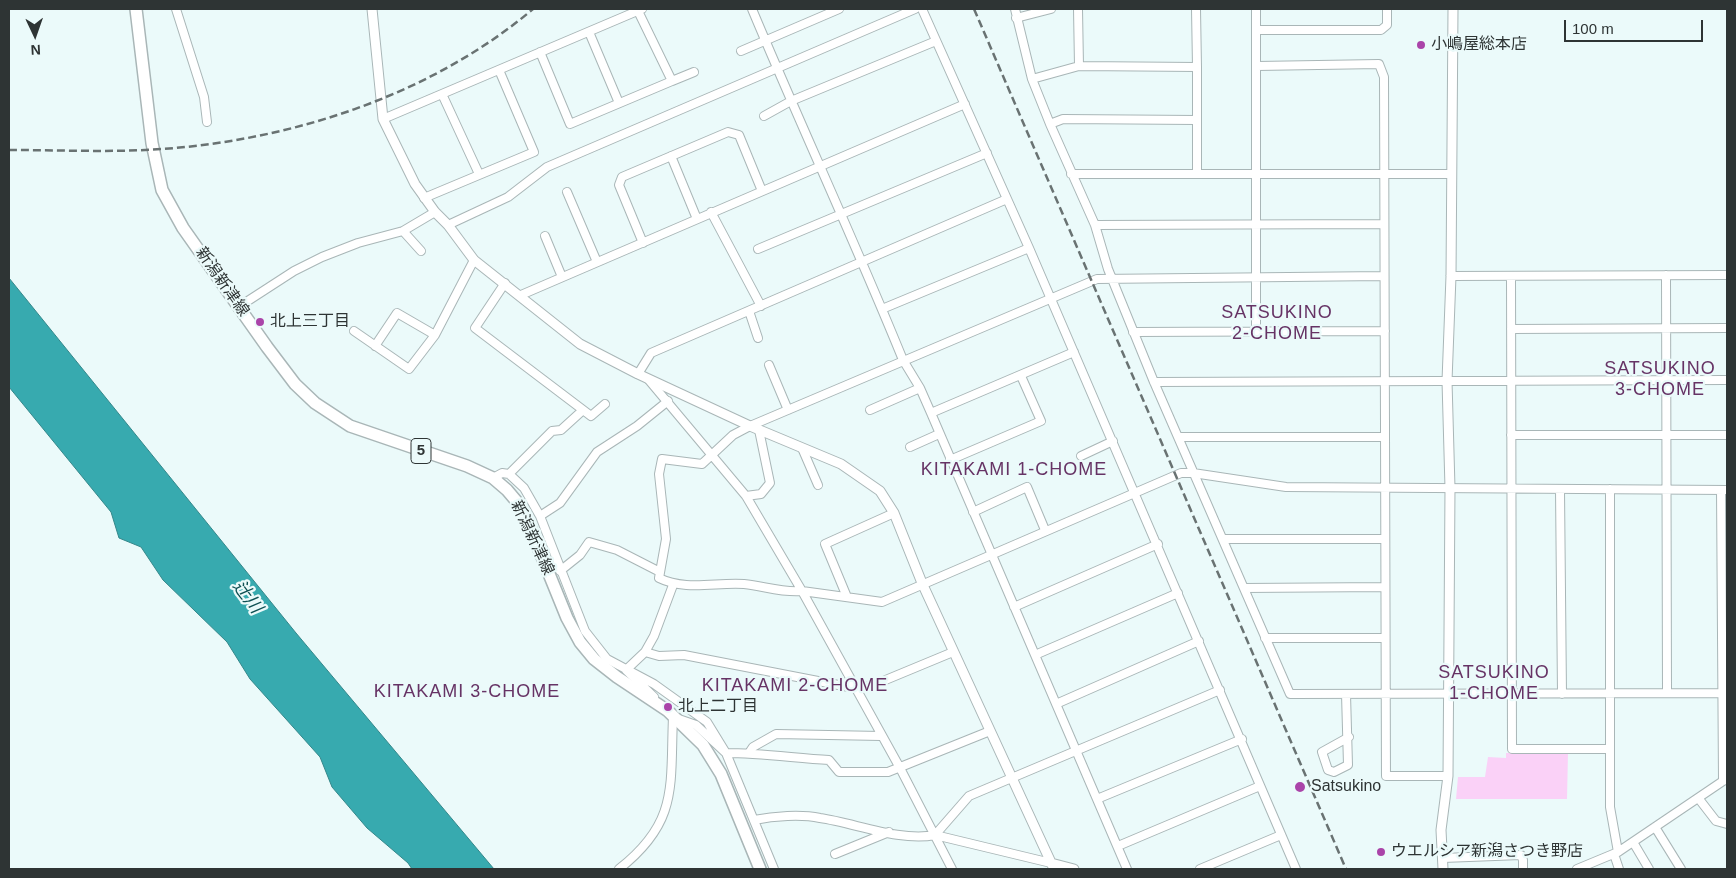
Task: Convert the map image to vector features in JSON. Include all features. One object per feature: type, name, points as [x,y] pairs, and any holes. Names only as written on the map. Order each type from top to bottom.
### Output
[{"type":"main road","name":"新潟新津線","points":[[136,9],[152,143],[162,190],[183,228],[295,384],[328,413],[350,426],[371,435],[467,466],[493,478],[518,502],[567,618],[580,642],[594,659],[670,714],[703,745],[721,774],[760,869]]},
{"type":"street","points":[[176,9],[204,97],[207,122]]},
{"type":"street","points":[[372,9],[383,119],[415,184],[424,198],[434,212],[448,225],[474,260],[521,295],[580,344],[642,376],[750,426],[841,464],[880,491],[894,513],[922,583],[953,652],[1053,866]]},
{"type":"street","points":[[752,9],[903,360],[920,388],[1118,846],[1126,869]]},
{"type":"street","points":[[741,51],[840,9]]},
{"type":"street","points":[[448,225],[508,197],[547,167],[915,9]]},
{"type":"street","points":[[922,9],[1136,493],[1296,869]]},
{"type":"street","points":[[1015,9],[1032,79],[1071,174],[1096,225],[1111,278],[1193,473],[1224,539],[1290,694],[1722,693]]},
{"type":"street","points":[[1016,18],[1050,9]]},
{"type":"street","points":[[1078,9],[1079,66]]},
{"type":"street","points":[[1196,9],[1197,174]]},
{"type":"street","points":[[1256,9],[1256,332]]},
{"type":"street","points":[[1257,30],[1381,30],[1387,25],[1387,9]]},
{"type":"street","points":[[1443,869],[1442,830],[1448,776],[1449,694],[1450,488],[1447,381],[1451,276],[1453,9]]},
{"type":"street","points":[[383,119],[589,32],[636,10],[672,81]]},
{"type":"street","points":[[589,32],[619,103]]},
{"type":"street","points":[[764,116],[791,101],[936,41]]},
{"type":"street","points":[[540,52],[570,124],[694,72]]},
{"type":"street","points":[[1257,66],[1379,64],[1384,77],[1386,776],[1448,776]]},
{"type":"street","points":[[1032,79],[1079,66],[1196,67]]},
{"type":"street","points":[[424,198],[534,152],[499,70]]},
{"type":"street","points":[[442,94],[479,174]]},
{"type":"street","points":[[521,295],[964,104]]},
{"type":"street","points":[[1050,124],[1063,119],[1197,120]]},
{"type":"street","points":[[643,243],[619,185],[622,177],[728,132],[739,135],[762,191]]},
{"type":"street","points":[[758,249],[987,153]]},
{"type":"street","points":[[671,156],[697,218]]},
{"type":"street","points":[[1071,174],[1451,174]]},
{"type":"street","points":[[566,192],[597,262]]},
{"type":"street","points":[[642,376],[651,352],[749,312],[1008,200]]},
{"type":"street","points":[[240,306],[294,271],[322,257],[358,243],[404,231],[434,212]]},
{"type":"street","points":[[711,212],[761,306]]},
{"type":"street","points":[[1096,225],[1384,224]]},
{"type":"street","points":[[404,231],[421,252]]},
{"type":"street","points":[[545,236],[562,277]]},
{"type":"street","points":[[882,309],[1029,248]]},
{"type":"street","points":[[354,331],[409,369],[435,335],[474,260]]},
{"type":"street","points":[[1666,275],[1667,693]]},
{"type":"street","points":[[1451,276],[1727,275]]},
{"type":"street","points":[[1384,276],[1111,278],[1092,281],[750,426],[734,435],[702,464],[662,459],[659,474],[666,539],[659,578],[672,584],[745,584],[790,592],[802,591],[882,602],[1045,530],[1181,474],[1193,473],[1286,487],[1724,490],[1725,643],[1722,693],[1725,780],[1616,853],[1577,869]]},
{"type":"street","points":[[1511,276],[1512,749],[1610,749]]},
{"type":"street","points":[[505,283],[475,328],[591,416],[605,404]]},
{"type":"street","points":[[749,312],[758,338]]},
{"type":"street","points":[[375,346],[397,313],[435,335]]},
{"type":"street","points":[[1511,329],[1727,328]]},
{"type":"street","points":[[1133,332],[1385,331]]},
{"type":"street","points":[[931,414],[1074,352]]},
{"type":"street","points":[[769,365],[788,410]]},
{"type":"street","points":[[642,376],[668,402],[746,496],[802,591],[900,768],[952,869]]},
{"type":"street","points":[[950,460],[1041,421],[1021,376]]},
{"type":"street","points":[[1154,382],[1727,380]]},
{"type":"street","points":[[870,410],[920,388]]},
{"type":"street","points":[[540,516],[560,502],[597,452],[637,426],[668,402]]},
{"type":"street","points":[[509,474],[552,431],[561,430],[583,410]]},
{"type":"street","points":[[746,496],[761,494],[770,483],[759,430]]},
{"type":"street","points":[[910,447],[939,434]]},
{"type":"street","points":[[1511,435],[1727,435]]},
{"type":"street","points":[[1179,437],[1385,437]]},
{"type":"street","points":[[1081,456],[1113,441]]},
{"type":"street","points":[[802,448],[818,485]]},
{"type":"street","points":[[493,478],[502,473],[509,474],[524,488],[540,516],[585,631],[607,659],[654,684],[707,722],[726,753],[774,869]]},
{"type":"street","points":[[973,512],[1027,487],[1045,530]]},
{"type":"street","points":[[1610,489],[1610,807],[1619,869]]},
{"type":"street","points":[[1560,490],[1562,694]]},
{"type":"street","points":[[847,597],[825,544],[894,513]]},
{"type":"street","points":[[1224,539],[1385,538]]},
{"type":"street","points":[[560,571],[580,555],[589,542],[617,550],[660,572]]},
{"type":"street","points":[[1014,607],[1158,544]]},
{"type":"street","points":[[626,670],[645,652],[654,636],[672,584]]},
{"type":"street","points":[[1244,588],[1385,588]]},
{"type":"street","points":[[1035,655],[1178,593]]},
{"type":"street","points":[[1266,638],[1385,638]]},
{"type":"street","points":[[1056,704],[1199,641]]},
{"type":"street","points":[[645,652],[659,656],[684,656],[854,688],[870,686],[953,652]]},
{"type":"street","points":[[626,670],[670,714],[696,725],[726,753],[749,753],[830,760],[839,772],[888,772],[990,732]]},
{"type":"street","points":[[935,835],[969,796],[1220,690]]},
{"type":"street","points":[[1346,694],[1348,737],[1348,765],[1334,772],[1328,770],[1322,752],[1348,737]]},
{"type":"street","points":[[619,869],[637,856],[654,836],[663,820],[670,797],[670,714]]},
{"type":"street","points":[[749,753],[754,747],[776,734],[882,736]]},
{"type":"street","points":[[1097,799],[1242,739]]},
{"type":"street","points":[[1118,846],[1260,786]]},
{"type":"street","points":[[1698,799],[1716,821],[1727,824]]},
{"type":"street","points":[[754,820],[818,817],[889,832],[927,837],[935,835],[1053,866],[1074,869]]},
{"type":"street","points":[[1655,827],[1681,869]]},
{"type":"street","points":[[835,854],[889,832]]},
{"type":"street","points":[[1200,869],[1281,835]]},
{"type":"street","points":[[1633,842],[1649,869]]},
{"type":"street","points":[[1443,858],[1521,855],[1523,869]]},
{"type":"shaded area","points":[[1506,753],[1568,753],[1567,799],[1456,799],[1458,777],[1485,777],[1488,757],[1506,758]]},
{"type":"water","name":"辻川","points":[[9,278],[296,633],[494,869],[412,869],[408,863],[367,828],[332,787],[320,757],[250,679],[227,642],[163,580],[141,547],[119,538],[111,512],[9,387]]},
{"type":"railway","points":[[9,150],[154,150],[223,142],[318,121],[410,87],[453,64],[495,38],[533,9]]},
{"type":"railway","points":[[974,9],[1346,869]]},
{"type":"place","name":"小嶋屋総本店","points":[[1421,45]]},
{"type":"place","name":"北上三丁目","points":[[260,322]]},
{"type":"place","name":"北上二丁目","points":[[668,707]]},
{"type":"place","name":"Satsukino","points":[[1300,787]]},
{"type":"place","name":"ウエルシア新潟さつき野店","points":[[1381,852]]},
{"type":"district","name":"SATSUKINO 2-CHOME","points":[[1277,323]]},
{"type":"district","name":"SATSUKINO 3-CHOME","points":[[1660,379]]},
{"type":"district","name":"KITAKAMI 1-CHOME","points":[[1014,470]]},
{"type":"district","name":"SATSUKINO 1-CHOME","points":[[1494,683]]},
{"type":"district","name":"KITAKAMI 2-CHOME","points":[[795,686]]},
{"type":"district","name":"KITAKAMI 3-CHOME","points":[[467,692]]}]
